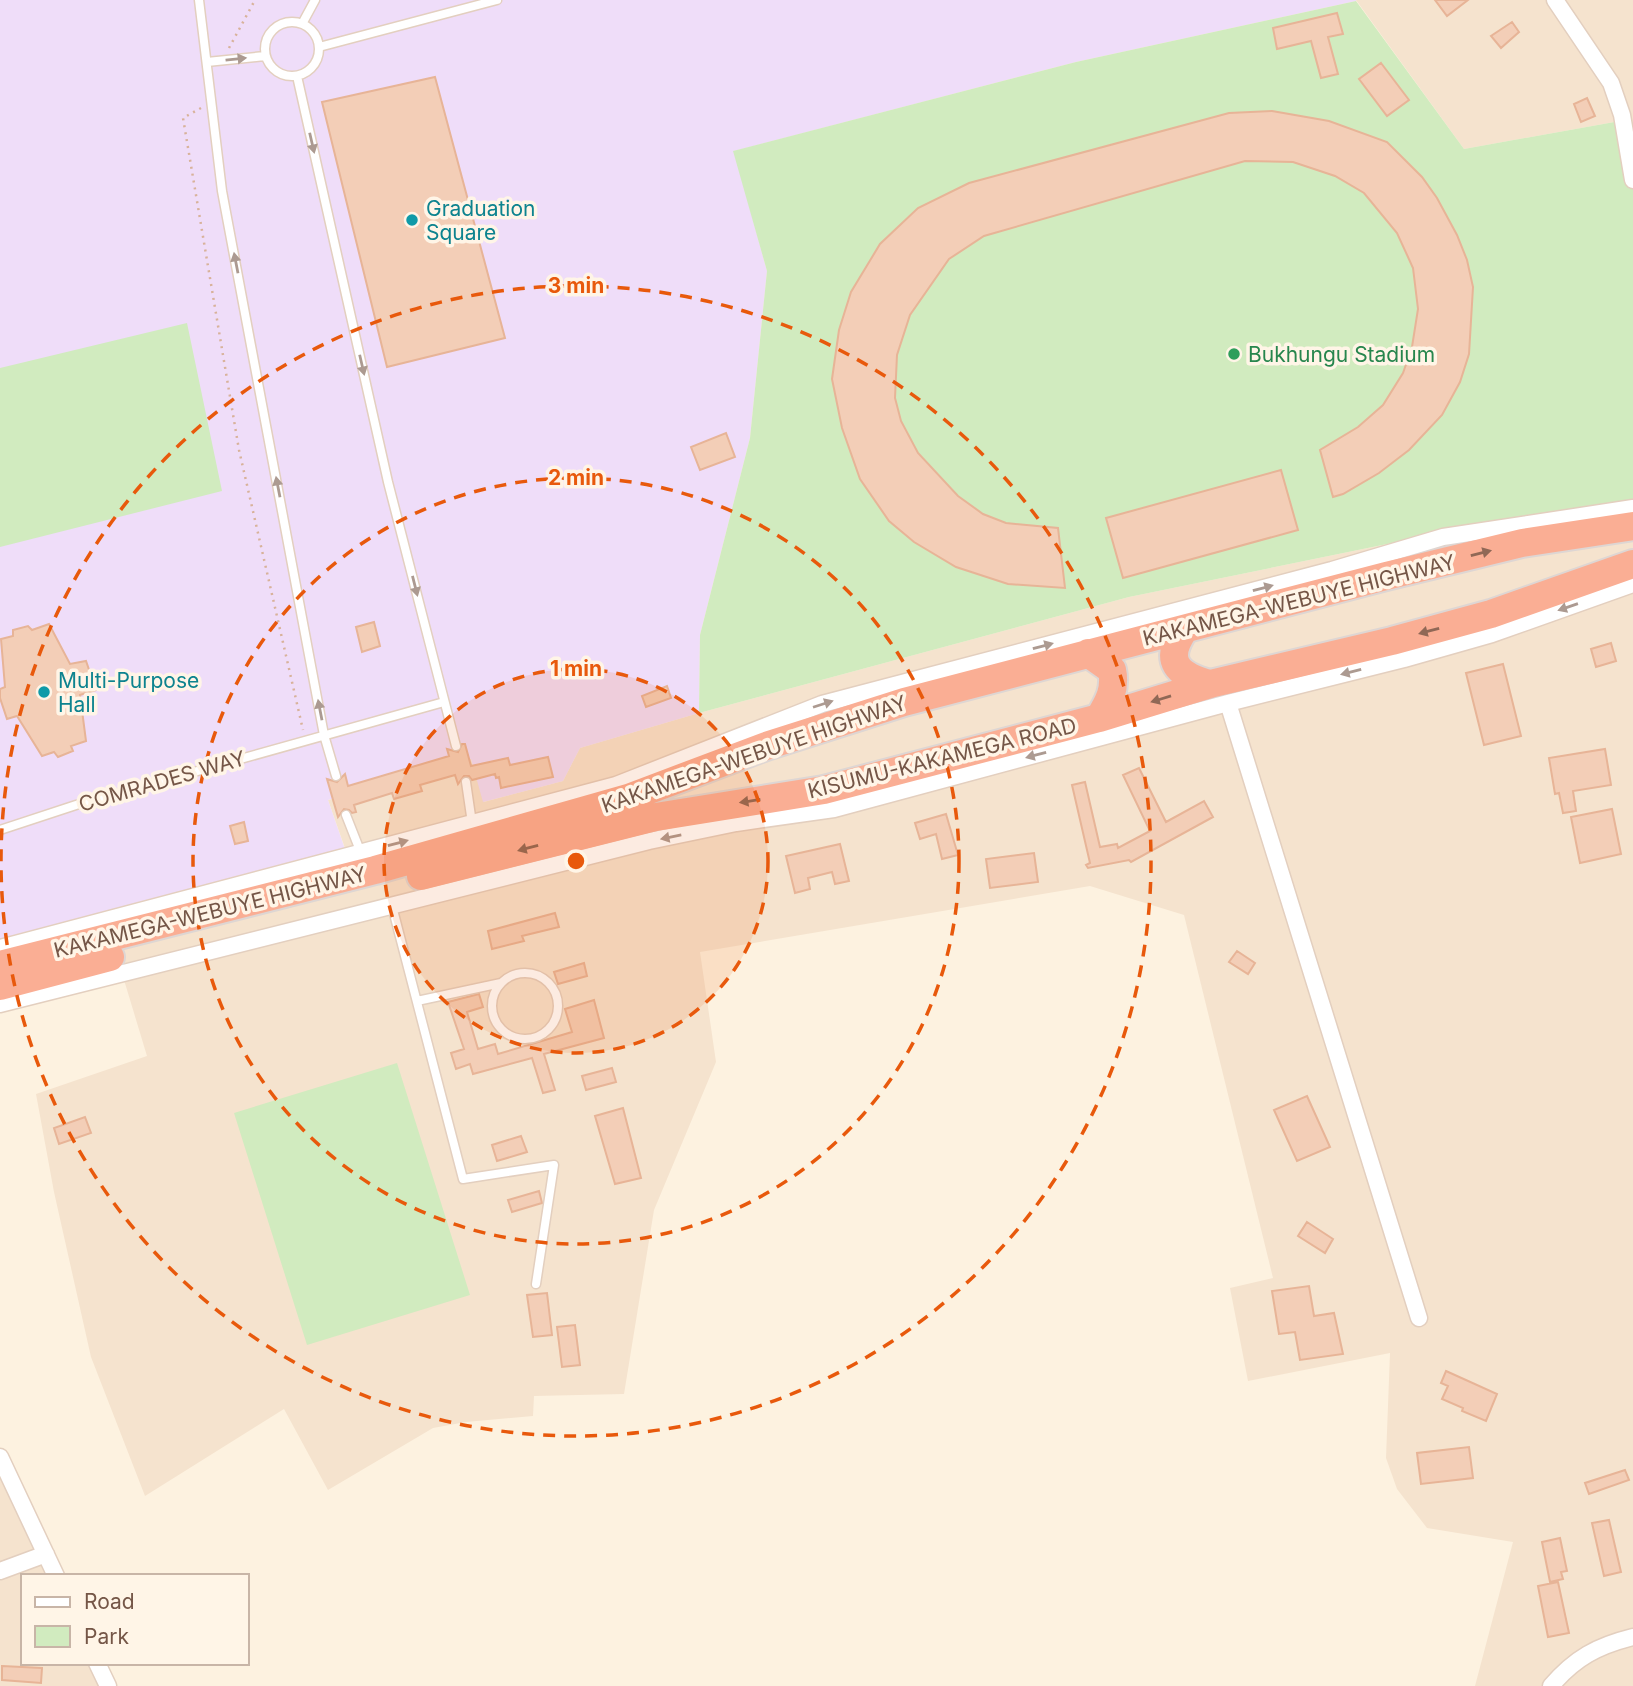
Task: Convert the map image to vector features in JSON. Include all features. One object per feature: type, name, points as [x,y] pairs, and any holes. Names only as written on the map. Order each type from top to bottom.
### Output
[{"type":"highway","name":"KAKAMEGA-WEBUYE HIGHWAY","points":[[0,965],[375,870],[628,798],[804,734],[904,702],[1509,547],[1633,526]]},
{"type":"highway","name":"KISUMU-KAKAMEGA ROAD","points":[[0,986],[558,840],[656,817],[824,790],[1099,718],[1219,694],[1491,614],[1633,564]]},
{"type":"highway","points":[[1184,630],[1176,641],[1173,654],[1176,666],[1188,677],[1219,694]]},
{"type":"highway","points":[[1088,653],[1112,670],[1114,681],[1110,700],[1099,718]]},
{"type":"street","points":[[1555,0],[1611,83],[1622,115],[1633,180]]},
{"type":"street","points":[[0,948],[615,785],[822,704],[1306,577],[1443,537],[1633,508]]},
{"type":"street","points":[[0,1004],[649,841],[820,811],[1219,694],[1404,659],[1492,634],[1633,584]]},
{"type":"street","points":[[1219,694],[1419,1318]]},
{"type":"street","points":[[768,725],[804,734]]},
{"type":"street","points":[[786,796],[820,811]]},
{"type":"street","points":[[0,1457],[55,1574]]},
{"type":"street","points":[[0,1571],[46,1555]]},
{"type":"street","points":[[1551,1686],[1583,1655],[1633,1637]]},
{"type":"street","points":[[98,1665],[108,1686]]},
{"type":"lane","points":[[199,0],[222,191],[324,735],[336,776]]},
{"type":"lane","points":[[302,24],[316,0]]},
{"type":"lane","points":[[319,47],[497,0]]},
{"type":"lane","points":[[285,22],[302,24],[314,33],[319,47],[316,63],[304,74],[281,74],[274,70],[265,56],[266,39],[271,31],[285,22]]},
{"type":"lane","points":[[207,62],[265,56]]},
{"type":"lane","points":[[297,76],[388,482],[456,746]]},
{"type":"lane","name":"COMRADES WAY","points":[[0,830],[76,805],[444,702]]},
{"type":"lane","points":[[466,782],[472,823]]},
{"type":"lane","points":[[346,815],[361,853]]},
{"type":"lane","points":[[392,906],[463,1179],[554,1165],[536,1284]]},
{"type":"lane","points":[[417,1001],[501,983],[515,974],[540,976],[556,994],[558,1002],[556,1018],[552,1025],[531,1038],[515,1037],[507,1033],[493,1014],[493,997],[501,983]]},
{"type":"path","points":[[222,60],[255,0]]},
{"type":"path","points":[[211,102],[183,118],[239,450],[305,740]]},
{"type":"shaded area","points":[[0,0],[1356,1],[1076,62],[734,151],[767,271],[750,438],[700,635],[699,713],[580,748],[563,781],[483,802],[471,759],[328,800],[347,855],[0,950]]},
{"type":"shaded area","points":[[1356,0],[1633,0],[1633,185],[1620,121],[1464,149]]},
{"type":"shaded area","points":[[1633,502],[1633,1686],[1475,1686],[1513,1542],[1427,1528],[1397,1489],[1386,1458],[1390,1353],[1248,1381],[1230,1288],[1273,1278],[1184,915],[1090,886],[700,952],[716,1062],[654,1210],[624,1394],[534,1396],[533,1416],[433,1428],[328,1490],[284,1409],[145,1496],[91,1357],[54,1192],[36,1094],[147,1056],[105,917],[347,854],[328,800],[471,759],[484,802],[563,781],[580,748],[699,713],[1129,597],[1441,533]]},
{"type":"shaded area","points":[[0,1462],[53,1574],[21,1574],[21,1665],[96,1665],[106,1686],[0,1686]]},
{"type":"green space","name":"Bukhungu Stadium","points":[[1356,1],[1464,149],[1620,121],[1633,185],[1633,502],[1441,533],[1129,597],[699,713],[700,635],[750,438],[767,271],[733,151],[1076,62]]},
{"type":"green space","points":[[187,323],[222,491],[0,547],[0,368]]},
{"type":"green space","points":[[397,1063],[470,1295],[307,1345],[234,1113]]},
{"type":"building","points":[[1435,0],[1468,0],[1447,16]]},
{"type":"building","points":[[1337,13],[1343,34],[1328,37],[1338,74],[1321,78],[1311,41],[1277,49],[1273,28]]},
{"type":"building","points":[[1512,22],[1519,32],[1501,48],[1491,36]]},
{"type":"building","points":[[1381,63],[1409,100],[1387,116],[1359,79]]},
{"type":"building","name":"Graduation Square","points":[[435,77],[505,338],[387,367],[322,102]]},
{"type":"building","points":[[1587,98],[1595,116],[1581,122],[1574,104]]},
{"type":"building","points":[[1272,111],[1329,121],[1387,142],[1422,177],[1437,198],[1457,235],[1467,260],[1473,287],[1469,354],[1460,382],[1442,415],[1409,450],[1379,473],[1333,497],[1320,450],[1358,427],[1383,405],[1403,373],[1412,347],[1418,309],[1413,268],[1397,233],[1364,193],[1335,176],[1293,162],[1245,161],[984,236],[949,259],[910,315],[897,355],[895,398],[901,421],[918,453],[958,496],[983,514],[1006,523],[1058,528],[1065,588],[1008,584],[956,567],[914,542],[889,521],[860,479],[842,428],[832,379],[839,330],[851,292],[880,244],[918,208],[969,183],[1229,113]]},
{"type":"building","points":[[726,433],[735,457],[700,470],[691,447]]},
{"type":"building","points":[[1281,470],[1298,530],[1123,578],[1106,518]]},
{"type":"building","points":[[374,622],[380,646],[362,652],[356,627]]},
{"type":"building","name":"Multi-Purpose Hall","points":[[49,624],[70,664],[86,661],[96,690],[80,695],[86,741],[71,746],[73,751],[58,757],[54,752],[42,756],[17,716],[7,719],[0,698],[0,689],[5,687],[1,639],[13,636],[13,630],[28,626],[32,630]]},
{"type":"building","points":[[1611,643],[1616,661],[1596,667],[1591,649]]},
{"type":"building","points":[[1503,664],[1521,736],[1484,745],[1466,673]]},
{"type":"building","points":[[667,686],[671,698],[646,707],[642,696]]},
{"type":"building","points":[[462,744],[465,744],[471,766],[508,758],[510,765],[548,757],[553,777],[501,788],[499,777],[496,778],[495,774],[472,780],[469,776],[464,776],[458,784],[455,775],[420,785],[422,791],[394,799],[392,793],[354,805],[356,812],[344,809],[338,817],[327,779],[337,782],[345,774],[348,786],[449,756],[447,749],[458,752]]},
{"type":"building","points":[[1605,749],[1611,785],[1573,791],[1576,811],[1563,813],[1559,793],[1555,794],[1549,758]]},
{"type":"building","points":[[1139,768],[1166,822],[1204,801],[1213,817],[1131,862],[1129,860],[1088,868],[1086,865],[1090,863],[1072,785],[1085,782],[1100,847],[1117,844],[1118,848],[1150,831],[1123,775]]},
{"type":"building","points":[[1612,809],[1621,854],[1580,863],[1571,817]]},
{"type":"building","points":[[946,814],[958,855],[942,859],[936,834],[920,839],[915,823]]},
{"type":"building","points":[[244,822],[248,841],[235,844],[230,826]]},
{"type":"building","points":[[840,844],[849,881],[835,884],[832,872],[808,878],[810,889],[795,893],[786,856]]},
{"type":"building","points":[[1034,853],[1038,882],[990,888],[986,859]]},
{"type":"building","points":[[555,913],[559,927],[522,936],[524,941],[492,949],[488,931]]},
{"type":"building","points":[[1237,951],[1255,963],[1248,974],[1229,962]]},
{"type":"building","points":[[584,963],[587,976],[558,984],[554,972]]},
{"type":"building","points":[[479,994],[483,1007],[467,1012],[478,1049],[495,1044],[498,1054],[572,1032],[565,1009],[594,1000],[604,1038],[544,1054],[555,1090],[543,1093],[532,1058],[473,1074],[470,1064],[456,1069],[451,1053],[464,1049],[448,1002]]},
{"type":"building","points":[[612,1068],[616,1082],[586,1090],[582,1076]]},
{"type":"building","points":[[1307,1096],[1330,1147],[1297,1161],[1274,1110]]},
{"type":"building","points":[[623,1108],[641,1178],[615,1184],[595,1116]]},
{"type":"building","points":[[85,1117],[91,1133],[59,1144],[54,1128]]},
{"type":"building","points":[[521,1136],[527,1152],[497,1161],[492,1145]]},
{"type":"building","points":[[539,1191],[542,1203],[512,1212],[508,1200]]},
{"type":"building","points":[[1307,1222],[1333,1239],[1325,1253],[1298,1236]]},
{"type":"building","points":[[1309,1286],[1314,1316],[1334,1313],[1343,1354],[1300,1360],[1295,1332],[1279,1334],[1272,1291]]},
{"type":"building","points":[[547,1293],[552,1335],[533,1337],[527,1295]]},
{"type":"building","points":[[575,1325],[580,1365],[562,1367],[557,1327]]},
{"type":"building","points":[[1446,1371],[1497,1394],[1486,1421],[1442,1399],[1448,1386],[1441,1383]]},
{"type":"building","points":[[1469,1447],[1473,1478],[1421,1484],[1417,1453]]},
{"type":"building","points":[[1625,1470],[1629,1480],[1589,1494],[1585,1483]]},
{"type":"building","points":[[1609,1520],[1621,1572],[1604,1576],[1592,1523]]},
{"type":"building","points":[[1560,1538],[1567,1571],[1561,1572],[1563,1579],[1550,1582],[1542,1542]]},
{"type":"building","points":[[1558,1582],[1569,1633],[1548,1637],[1538,1586]]},
{"type":"building","points":[[2,1666],[42,1668],[41,1683],[2,1680]]},
{"type":"place","name":"Graduation Square","points":[[412,220]]},
{"type":"place","name":"Bukhungu Stadium","points":[[1234,354]]},
{"type":"place","name":"Multi-Purpose Hall","points":[[44,692]]}]
